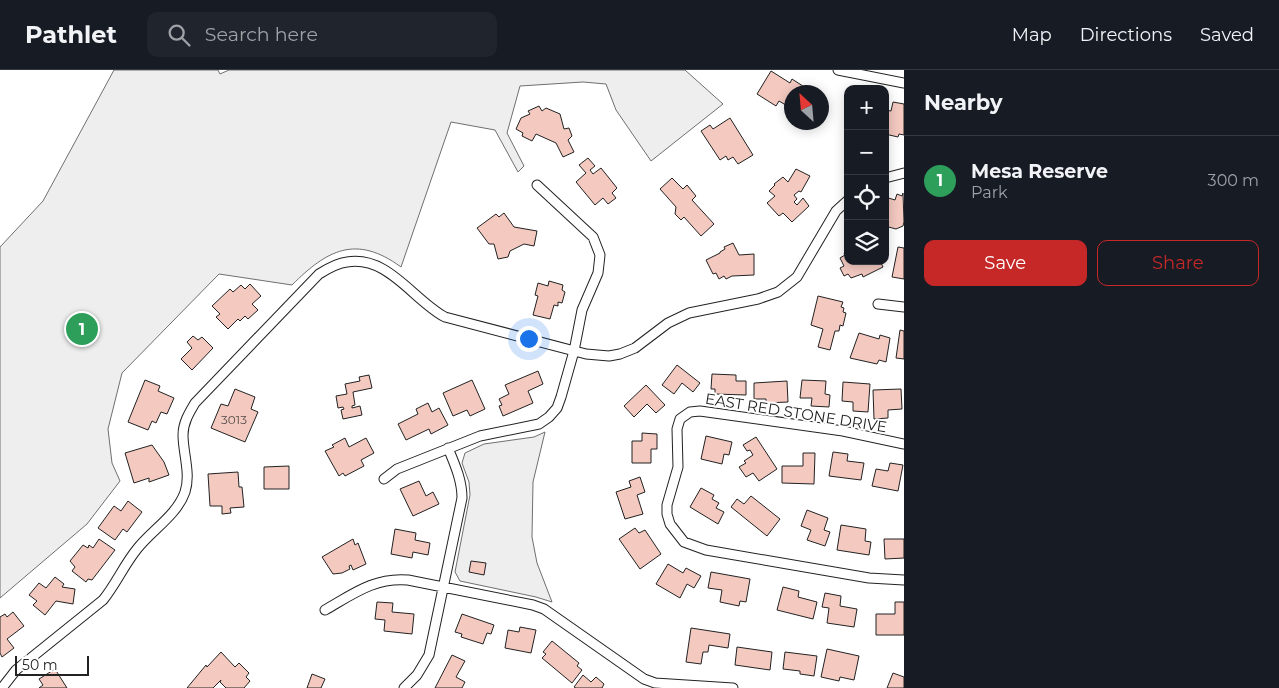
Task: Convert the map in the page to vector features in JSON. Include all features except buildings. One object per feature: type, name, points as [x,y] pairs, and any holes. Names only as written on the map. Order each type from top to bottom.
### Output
[{"type":"street","points":[[838,70],[904,83]]},
{"type":"street","points":[[889,177],[904,173]]},
{"type":"street","points":[[384,479],[397,469],[480,436],[539,424],[557,408],[562,397],[574,351],[582,310],[598,273],[600,255],[593,237],[537,185]]},
{"type":"street","points":[[2,688],[16,670],[103,600],[135,551],[179,506],[186,490],[183,434],[186,419],[195,403],[318,274],[332,266],[347,262],[361,261],[377,265],[392,275],[433,311],[445,317],[597,356],[620,354],[635,348],[668,323],[689,313],[758,299],[778,292],[797,277],[836,211],[844,204]]},
{"type":"street","points":[[878,304],[904,307]]},
{"type":"street","name":"EAST RED STONE DRIVE","points":[[904,444],[843,431],[700,411],[690,412],[680,419],[677,429],[678,467],[667,505],[670,524],[676,534],[684,542],[706,550],[869,578],[904,580]]},
{"type":"street","points":[[406,687],[417,675],[429,655],[462,498],[459,476],[448,448]]},
{"type":"street","points":[[325,610],[374,583],[385,580],[408,580],[544,609],[644,679],[655,683],[732,688]]},
{"type":"shaded area","points":[[114,70],[218,70],[220,74],[229,70],[685,70],[723,104],[651,161],[616,110],[606,84],[583,82],[520,86],[507,133],[524,166],[518,172],[495,130],[451,122],[401,267],[385,257],[370,251],[356,249],[343,250],[330,255],[317,263],[292,285],[219,274],[122,373],[108,429],[112,463],[120,481],[87,524],[0,598],[0,247],[43,201]]},
{"type":"shaded area","points":[[545,432],[533,482],[532,537],[537,563],[552,602],[460,581],[455,572],[470,495],[469,482],[462,463],[465,453],[484,444],[534,437]]},
{"type":"place","name":"Mesa Reserve","points":[[82,329]]}]
